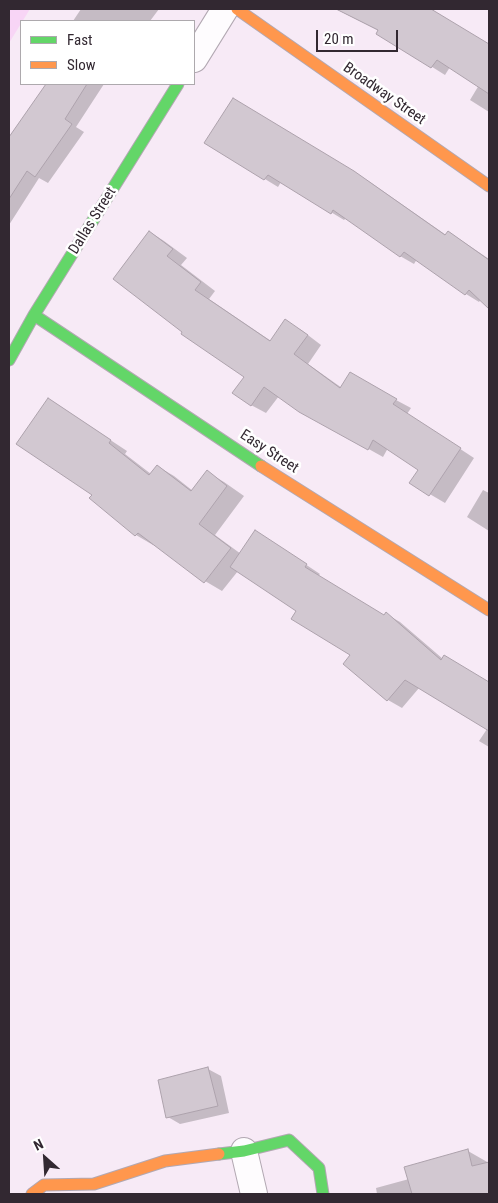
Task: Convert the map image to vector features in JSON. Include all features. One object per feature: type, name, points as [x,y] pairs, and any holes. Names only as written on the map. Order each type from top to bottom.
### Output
[{"type":"street","points":[[195,56],[225,9]]},
{"type":"street","name":"Broadway Street","points":[[238,9],[489,186]]},
{"type":"street","name":"Dallas Street","points":[[9,360],[34,315],[177,85]]},
{"type":"street","name":"Easy Street","points":[[34,315],[282,480],[489,610]]},
{"type":"street","points":[[32,1194],[44,1185],[94,1189],[165,1161],[244,1151],[289,1140],[319,1168],[324,1194]]},
{"type":"street","points":[[244,1151],[254,1194]]},
{"type":"shaded area","points":[[9,9],[30,9],[23,20],[20,20],[20,25],[9,43]]},
{"type":"building","points":[[336,9],[431,9],[489,44],[489,94],[437,60],[431,68],[376,34],[378,30]]},
{"type":"building","points":[[45,85],[86,85],[65,119],[72,124],[35,177],[27,171],[9,199],[9,137]]},
{"type":"building","points":[[233,98],[354,171],[445,235],[448,231],[489,260],[489,309],[469,290],[465,295],[404,252],[400,257],[333,210],[331,214],[268,175],[264,180],[204,143]]},
{"type":"building","points":[[149,231],[173,249],[167,256],[201,282],[195,290],[270,341],[285,319],[308,335],[294,354],[340,388],[350,372],[397,399],[393,404],[461,448],[429,496],[409,483],[418,470],[373,440],[368,450],[299,412],[264,387],[251,406],[232,393],[244,377],[181,334],[182,332],[113,279]]},
{"type":"building","points":[[48,398],[111,440],[109,443],[149,475],[157,465],[191,491],[207,470],[227,486],[199,524],[231,548],[204,583],[138,533],[135,536],[89,498],[92,495],[16,444]]},
{"type":"building","points":[[255,530],[307,564],[305,567],[384,615],[386,612],[441,660],[444,655],[489,682],[489,731],[405,680],[387,701],[343,664],[350,655],[291,619],[296,611],[230,567]]},
{"type":"building","points":[[208,1067],[218,1106],[166,1118],[158,1080]]},
{"type":"building","points":[[468,1149],[472,1166],[489,1162],[489,1194],[412,1194],[404,1167]]},
{"type":"traffic: fast","points":[[9,360],[34,315],[177,85]]},
{"type":"traffic: fast","points":[[34,315],[261,466]]},
{"type":"traffic: fast","points":[[219,1154],[244,1151],[289,1140],[319,1168],[323,1194]]},
{"type":"traffic: slow","points":[[237,9],[489,186]]},
{"type":"traffic: slow","points":[[261,466],[489,610]]},
{"type":"traffic: slow","points":[[32,1194],[44,1185],[94,1184],[165,1161],[219,1154]]}]
